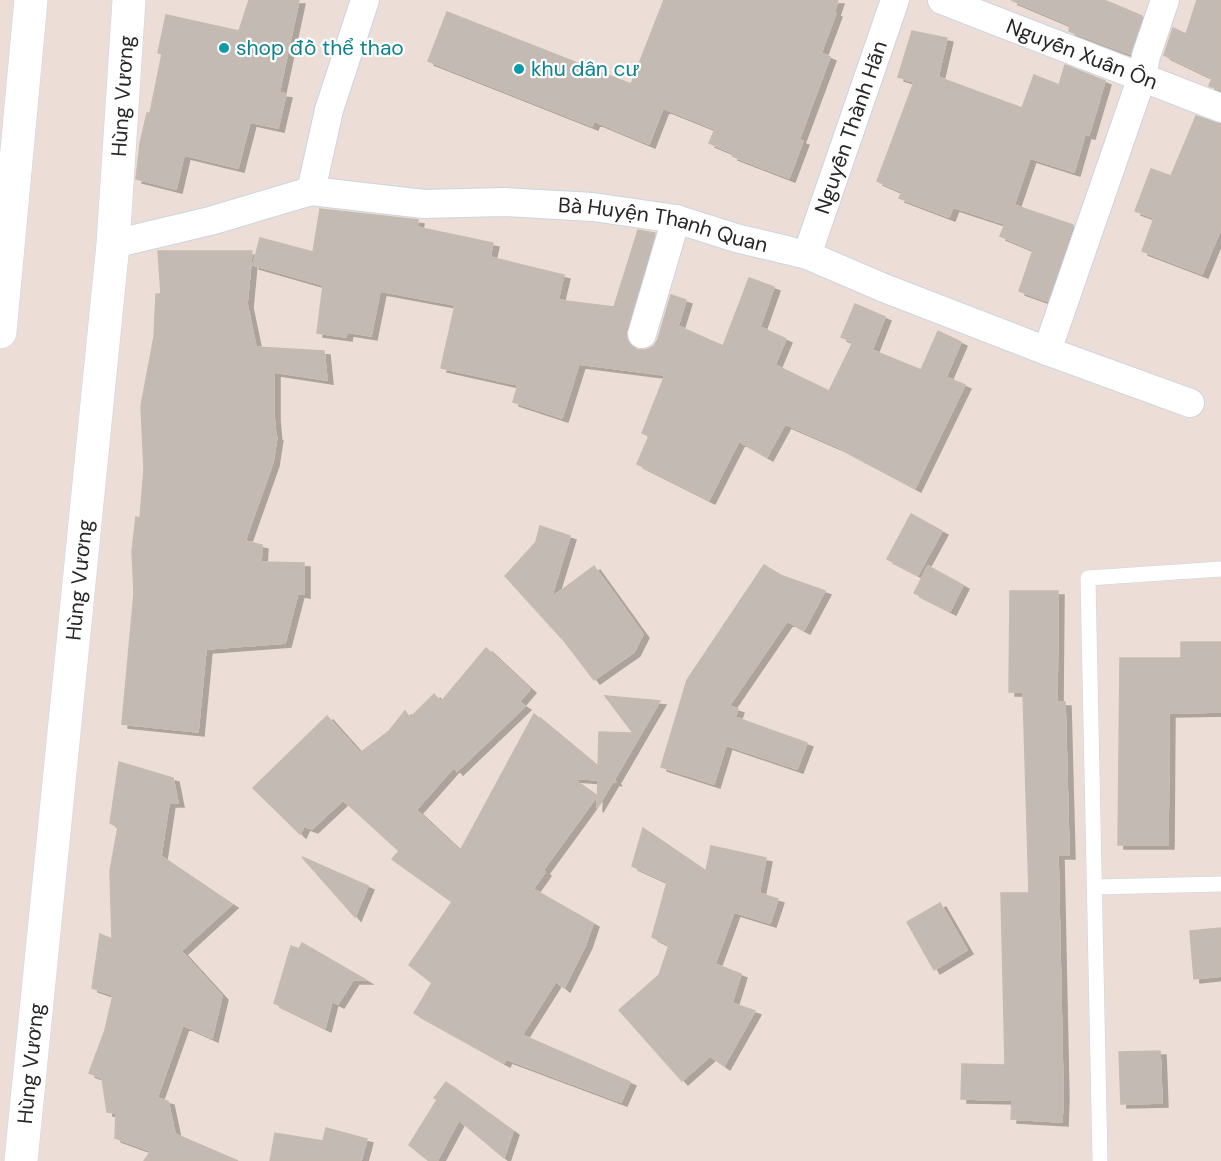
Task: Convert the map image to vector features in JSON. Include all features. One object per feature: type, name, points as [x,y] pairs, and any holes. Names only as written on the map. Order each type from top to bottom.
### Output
[{"type":"main road","points":[[0,332],[31,0]]},
{"type":"main road","name":"Hùng Vương","points":[[21,1161],[113,244],[129,0]]},
{"type":"street","points":[[311,192],[329,110],[365,0]]},
{"type":"street","name":"Nguyễn Thành Hãn","points":[[807,255],[895,0]]},
{"type":"street","name":"Nguyễn Xuân Ôn","points":[[942,0],[1221,108]]},
{"type":"street","points":[[1047,351],[1142,77],[1146,56],[1165,0]]},
{"type":"street","name":"Bà Huyện Thanh Quan","points":[[113,244],[210,221],[311,192],[424,204],[504,202],[593,207],[676,219],[736,238],[807,255],[884,288],[1047,351],[1190,403]]},
{"type":"street","points":[[642,334],[676,219]]},
{"type":"lane","points":[[1100,1161],[1088,578],[1221,569]]},
{"type":"lane","points":[[1095,887],[1221,884]]},
{"type":"building","points":[[249,0],[299,0],[279,93],[286,94],[278,128],[250,122],[238,168],[184,155],[176,189],[136,179],[140,144],[147,113],[150,113],[162,54],[158,53],[166,15],[239,31]]},
{"type":"building","points":[[664,0],[838,0],[834,12],[836,13],[821,53],[830,57],[799,140],[803,141],[789,178],[732,156],[733,153],[709,143],[715,129],[663,108],[649,144],[594,121],[592,126],[428,61],[447,12],[631,84]]},
{"type":"building","points":[[1011,0],[1104,0],[1142,16],[1130,54],[1069,31],[1070,25]]},
{"type":"building","points":[[1197,0],[1221,0],[1221,90],[1209,86],[1212,78],[1164,55],[1173,28],[1186,34]]},
{"type":"building","points":[[912,31],[947,38],[938,77],[1022,108],[1034,75],[1059,85],[1065,65],[1105,81],[1089,135],[1085,134],[1074,172],[1030,158],[1014,205],[1073,225],[1047,301],[1019,291],[1033,250],[1000,236],[1005,224],[953,207],[949,217],[899,198],[902,192],[877,181],[914,82],[898,77]]},
{"type":"building","points":[[1196,116],[1221,124],[1221,228],[1202,274],[1142,251],[1154,218],[1135,211],[1151,169],[1171,176]]},
{"type":"building","points":[[320,209],[418,220],[417,227],[493,243],[490,257],[564,275],[558,300],[614,307],[638,230],[655,233],[626,330],[626,337],[630,345],[637,350],[646,350],[654,346],[671,295],[686,300],[678,326],[723,346],[749,278],[774,287],[760,327],[786,339],[775,365],[829,391],[853,342],[841,337],[855,304],[885,317],[872,350],[921,370],[938,331],[961,342],[946,377],[965,385],[915,488],[838,447],[785,424],[767,457],[739,441],[709,500],[637,464],[649,436],[642,433],[665,375],[579,364],[562,418],[513,402],[518,385],[441,368],[455,305],[380,291],[371,336],[347,332],[346,337],[317,333],[323,285],[253,265],[260,238],[313,252]]},
{"type":"building","points":[[158,251],[252,251],[247,304],[256,347],[324,351],[327,380],[274,372],[276,438],[277,436],[273,462],[245,541],[262,545],[261,562],[304,563],[304,594],[298,593],[285,643],[206,649],[198,732],[122,724],[134,593],[132,551],[136,517],[140,518],[144,470],[141,406],[154,337],[156,294],[161,294]]},
{"type":"building","points":[[911,514],[942,531],[918,575],[887,559]]},
{"type":"building","points":[[540,526],[570,536],[551,598],[594,566],[643,634],[634,652],[594,680],[565,642],[505,576],[536,542]]},
{"type":"building","points":[[764,565],[780,575],[825,591],[804,630],[787,621],[729,706],[738,709],[735,717],[807,743],[797,769],[726,745],[714,784],[661,767],[687,680]]},
{"type":"building","points":[[928,566],[963,585],[950,611],[914,593]]},
{"type":"building","points":[[1010,591],[1058,591],[1057,702],[1065,702],[1069,855],[1058,855],[1062,1122],[1011,1119],[1012,1100],[961,1099],[962,1064],[1005,1065],[1001,893],[1029,893],[1023,692],[1009,692]]},
{"type":"building","points":[[1181,642],[1221,642],[1221,712],[1169,713],[1168,845],[1118,845],[1120,658],[1181,658]]},
{"type":"building","points":[[486,648],[530,689],[519,702],[525,706],[457,771],[454,767],[416,810],[460,851],[534,714],[598,767],[599,732],[633,733],[605,696],[660,701],[614,780],[616,782],[613,781],[597,808],[598,780],[572,778],[597,796],[543,870],[545,872],[533,889],[593,923],[586,944],[564,988],[556,981],[522,1035],[630,1082],[621,1102],[506,1059],[504,1063],[414,1013],[432,983],[409,965],[452,902],[392,859],[399,851],[343,800],[312,829],[304,826],[300,834],[253,788],[327,716],[360,753],[389,731],[405,711],[410,718],[434,694],[441,702]]},
{"type":"building","points":[[119,762],[173,778],[178,803],[169,803],[161,856],[232,904],[181,951],[222,996],[212,1038],[183,1025],[157,1098],[168,1101],[175,1134],[238,1161],[144,1161],[151,1151],[115,1138],[116,1113],[107,1112],[102,1078],[89,1073],[105,1030],[113,995],[92,988],[100,934],[112,939],[110,871],[118,827],[110,823]]},
{"type":"building","points":[[643,828],[706,871],[711,846],[766,858],[759,893],[778,899],[770,923],[734,912],[715,964],[741,974],[732,1003],[755,1011],[724,1066],[710,1056],[682,1081],[619,1010],[659,975],[669,945],[652,937],[667,882],[632,866]]},
{"type":"building","points":[[302,857],[368,886],[355,917]]},
{"type":"building","points":[[940,903],[967,950],[934,970],[907,922]]},
{"type":"building","points":[[1221,928],[1221,976],[1194,979],[1190,931]]},
{"type":"building","points":[[302,943],[366,980],[353,980],[338,1004],[332,1001],[325,1028],[274,1003],[291,946],[299,949]]},
{"type":"building","points":[[1160,1051],[1162,1103],[1121,1104],[1119,1052]]},
{"type":"building","points":[[446,1082],[513,1131],[504,1158],[459,1120],[437,1161],[429,1161],[409,1145],[437,1100],[434,1098]]},
{"type":"building","points":[[326,1128],[367,1139],[361,1161],[270,1161],[275,1133],[323,1141]]},
{"type":"place","name":"shop đồ thể thao","points":[[224,48]]},
{"type":"place","name":"khu dân cư","points":[[519,69]]}]
